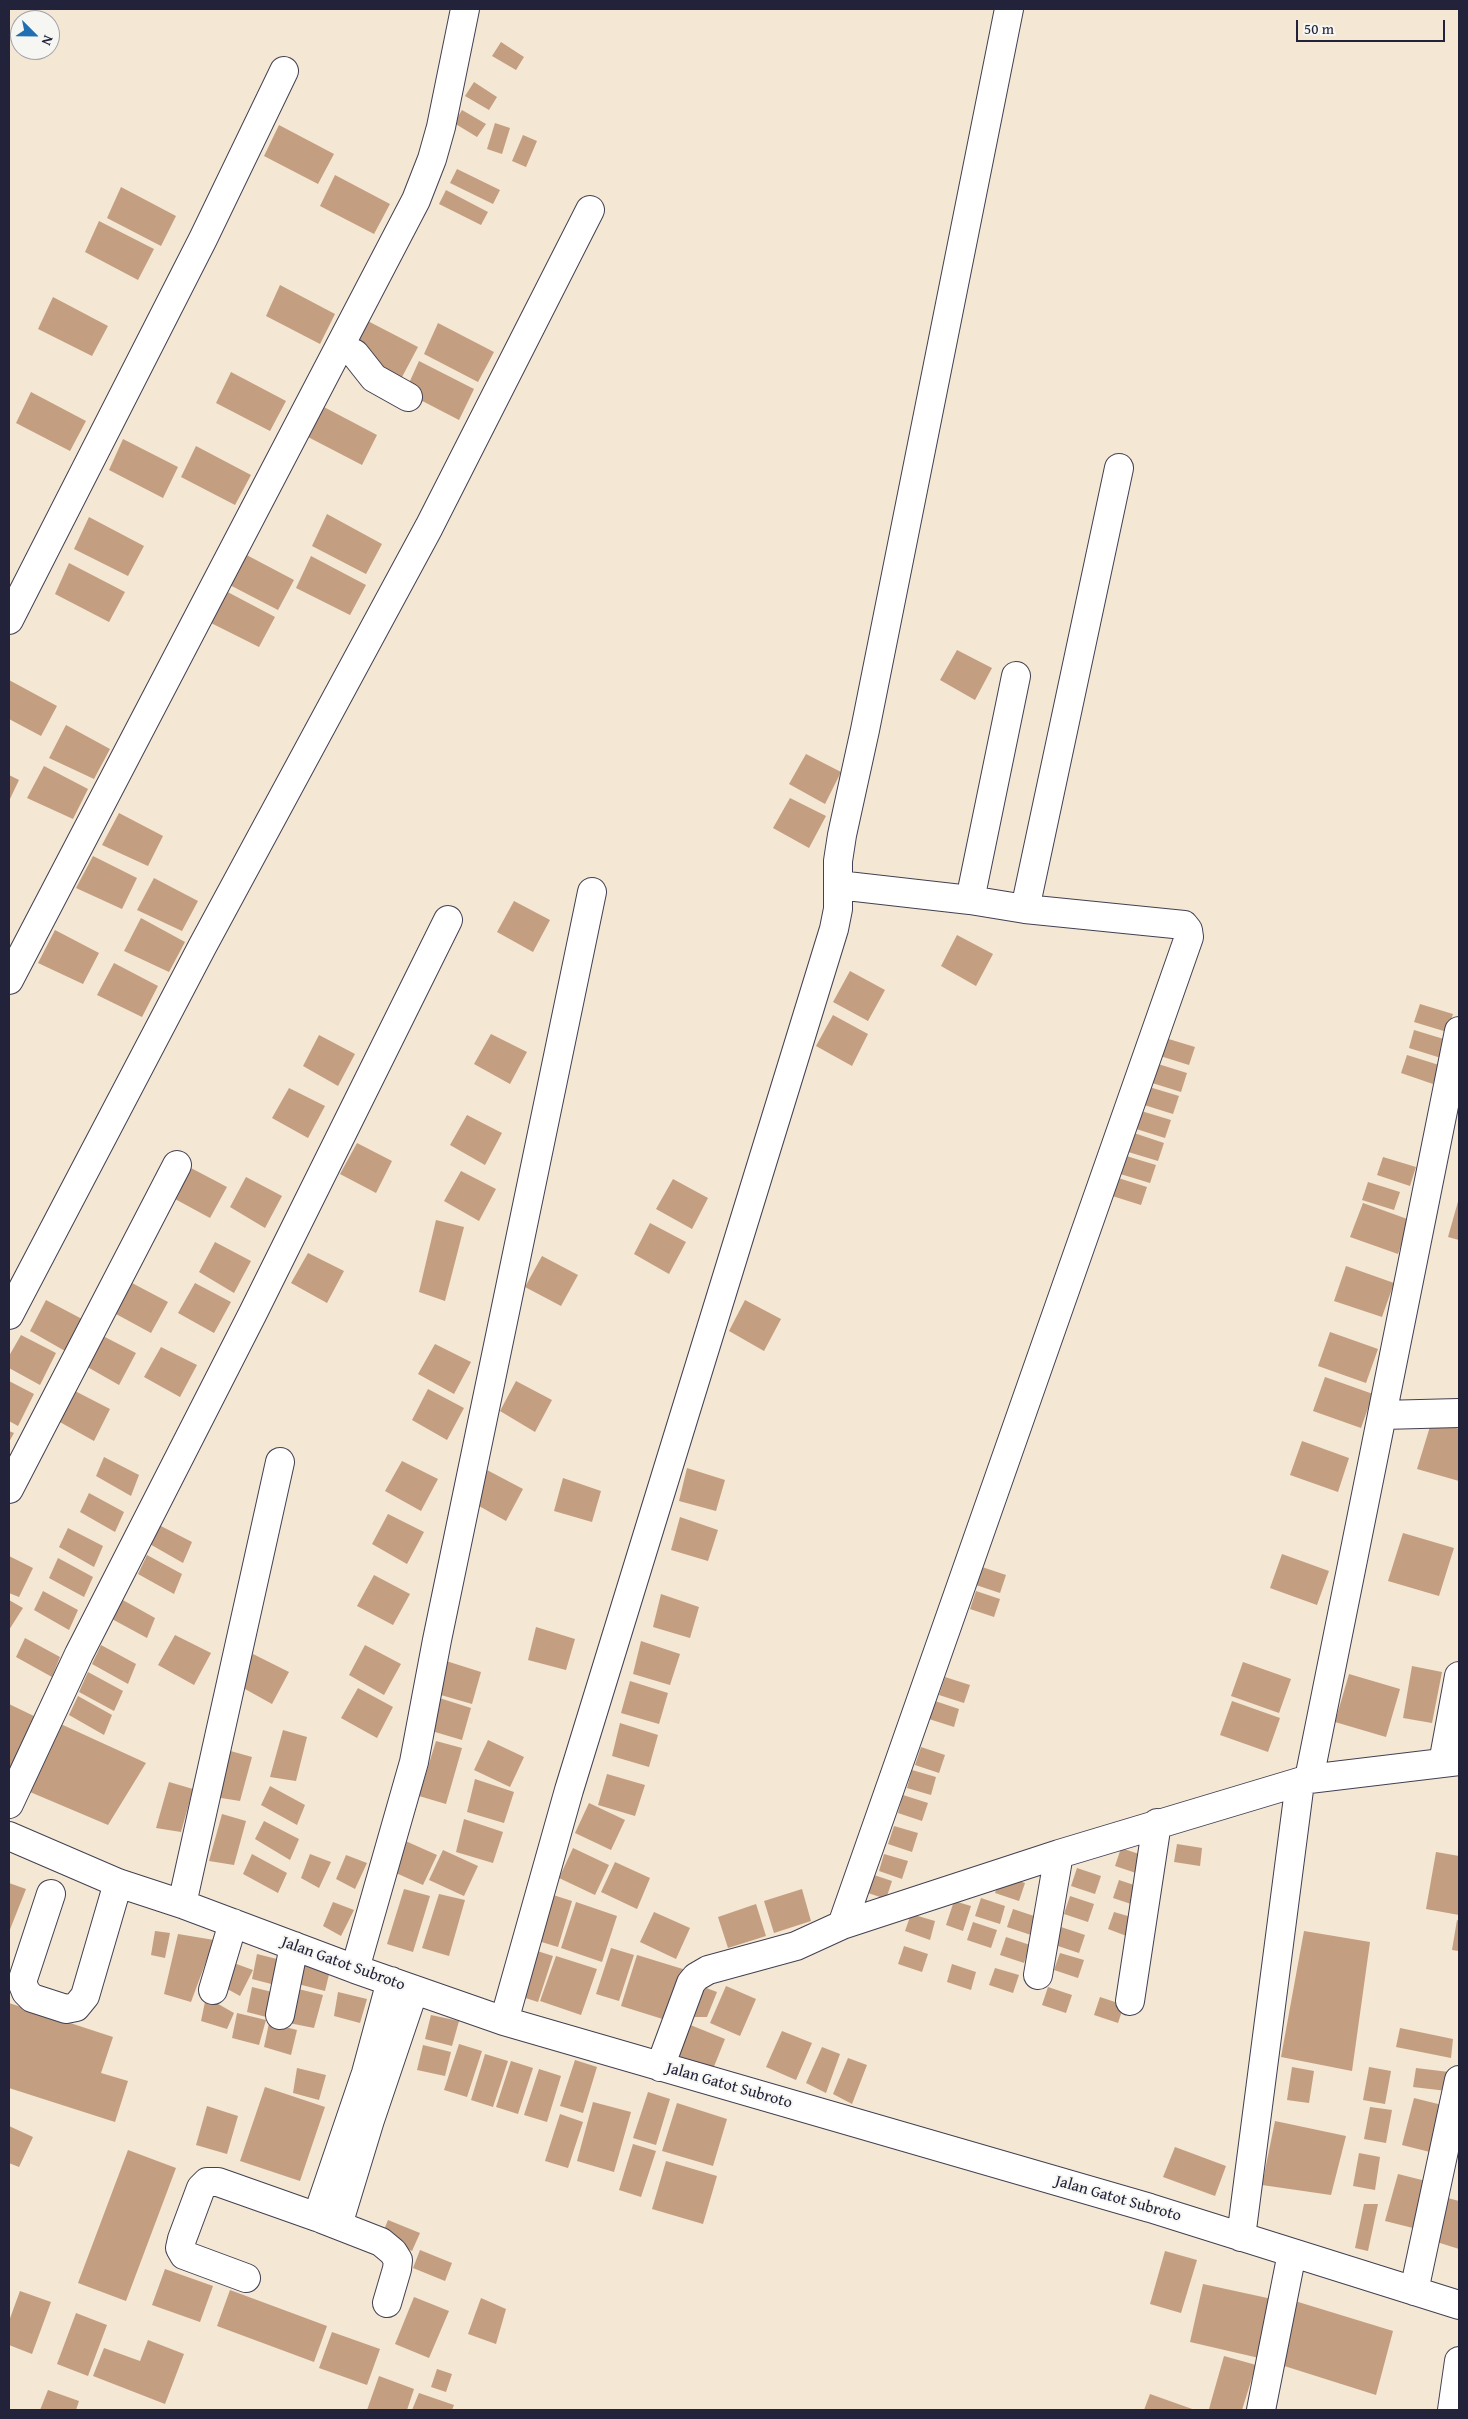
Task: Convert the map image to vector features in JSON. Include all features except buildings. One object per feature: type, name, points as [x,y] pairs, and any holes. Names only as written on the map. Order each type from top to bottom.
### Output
[{"type":"street","points":[[9,980],[416,200],[432,160],[465,9]]},
{"type":"street","points":[[504,2021],[569,1790],[822,973],[837,916],[838,861],[844,825],[865,730],[1009,9]]},
{"type":"street","points":[[9,620],[203,239],[284,71]]},
{"type":"street","points":[[9,1315],[202,947],[429,527],[590,210]]},
{"type":"street","points":[[341,346],[361,360],[374,378],[408,396]]},
{"type":"street","points":[[1025,909],[1119,468]]},
{"type":"street","points":[[970,900],[1016,676]]},
{"type":"street","points":[[838,885],[970,900],[1025,909],[1184,926],[1188,930],[1189,937],[842,1925]]},
{"type":"street","points":[[355,1969],[414,1762],[437,1640],[592,892]]},
{"type":"street","points":[[9,1804],[79,1654],[253,1313],[448,920]]},
{"type":"street","points":[[1242,2237],[1304,1780],[1382,1415],[1459,1031]]},
{"type":"street","points":[[9,1489],[177,1165]]},
{"type":"street","points":[[1382,1415],[1459,1413]]},
{"type":"street","points":[[182,1904],[280,1462]]},
{"type":"street","points":[[660,2067],[691,1983],[696,1977],[716,1967],[753,1960],[796,1946],[842,1925],[1059,1854],[1304,1780],[1451,1762],[1459,1676]]},
{"type":"street","points":[[1130,2001],[1157,1823]]},
{"type":"street","name":"Jalan Gatot Subroto","points":[[9,1836],[118,1883],[182,1904],[355,1969],[504,2021],[1150,2208],[1459,2305]]},
{"type":"street","points":[[1038,1975],[1059,1854]]},
{"type":"street","points":[[51,1894],[22,1982],[26,1992],[32,1998],[66,2009],[76,2007],[88,1989],[118,1883]]},
{"type":"street","points":[[213,1990],[233,1923]]},
{"type":"street","points":[[280,2014],[294,1946]]},
{"type":"street","points":[[327,2221],[366,2073],[402,1985]]},
{"type":"street","points":[[1414,2291],[1459,2080]]},
{"type":"street","points":[[246,2278],[184,2255],[180,2248],[201,2188],[207,2182],[218,2182],[381,2242],[393,2252],[398,2260],[387,2303]]},
{"type":"street","points":[[1261,2410],[1292,2253]]},
{"type":"street","points":[[1452,2410],[1459,2361]]}]
